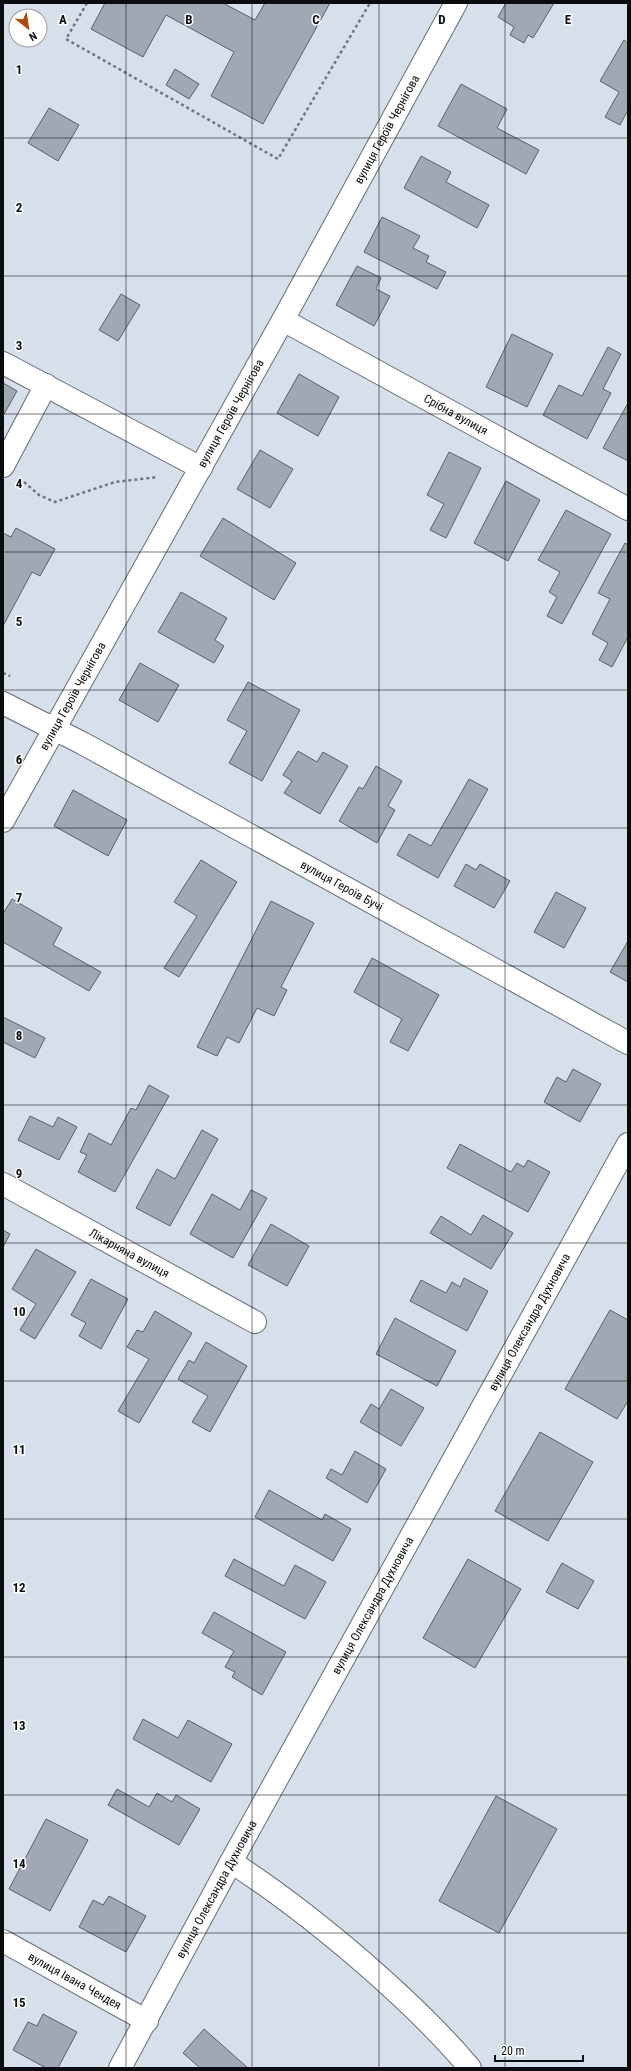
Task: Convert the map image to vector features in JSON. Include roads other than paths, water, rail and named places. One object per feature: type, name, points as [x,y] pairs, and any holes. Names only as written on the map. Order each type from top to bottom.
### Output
[{"type":"street","name":"вулиця Героїв Чернігова","points":[[3,821],[283,320],[456,3]]},
{"type":"street","name":"Срібна вулиця","points":[[283,320],[628,509]]},
{"type":"street","points":[[3,363],[201,468]]},
{"type":"street","points":[[11,472],[46,385]]},
{"type":"street","name":"вулиця Героїв Бучі","points":[[3,702],[55,729],[628,1043]]},
{"type":"street","name":"вулиця Олександра Духновича","points":[[120,2068],[230,1862],[628,1144]]},
{"type":"street","name":"Лікарняна вулиця","points":[[3,1184],[255,1322]]},
{"type":"street","points":[[230,1862],[280,1895],[328,1932],[399,1994],[446,2040],[470,2068]]},
{"type":"street","name":"вулиця Івана Чендея","points":[[3,1941],[146,2021]]}]
